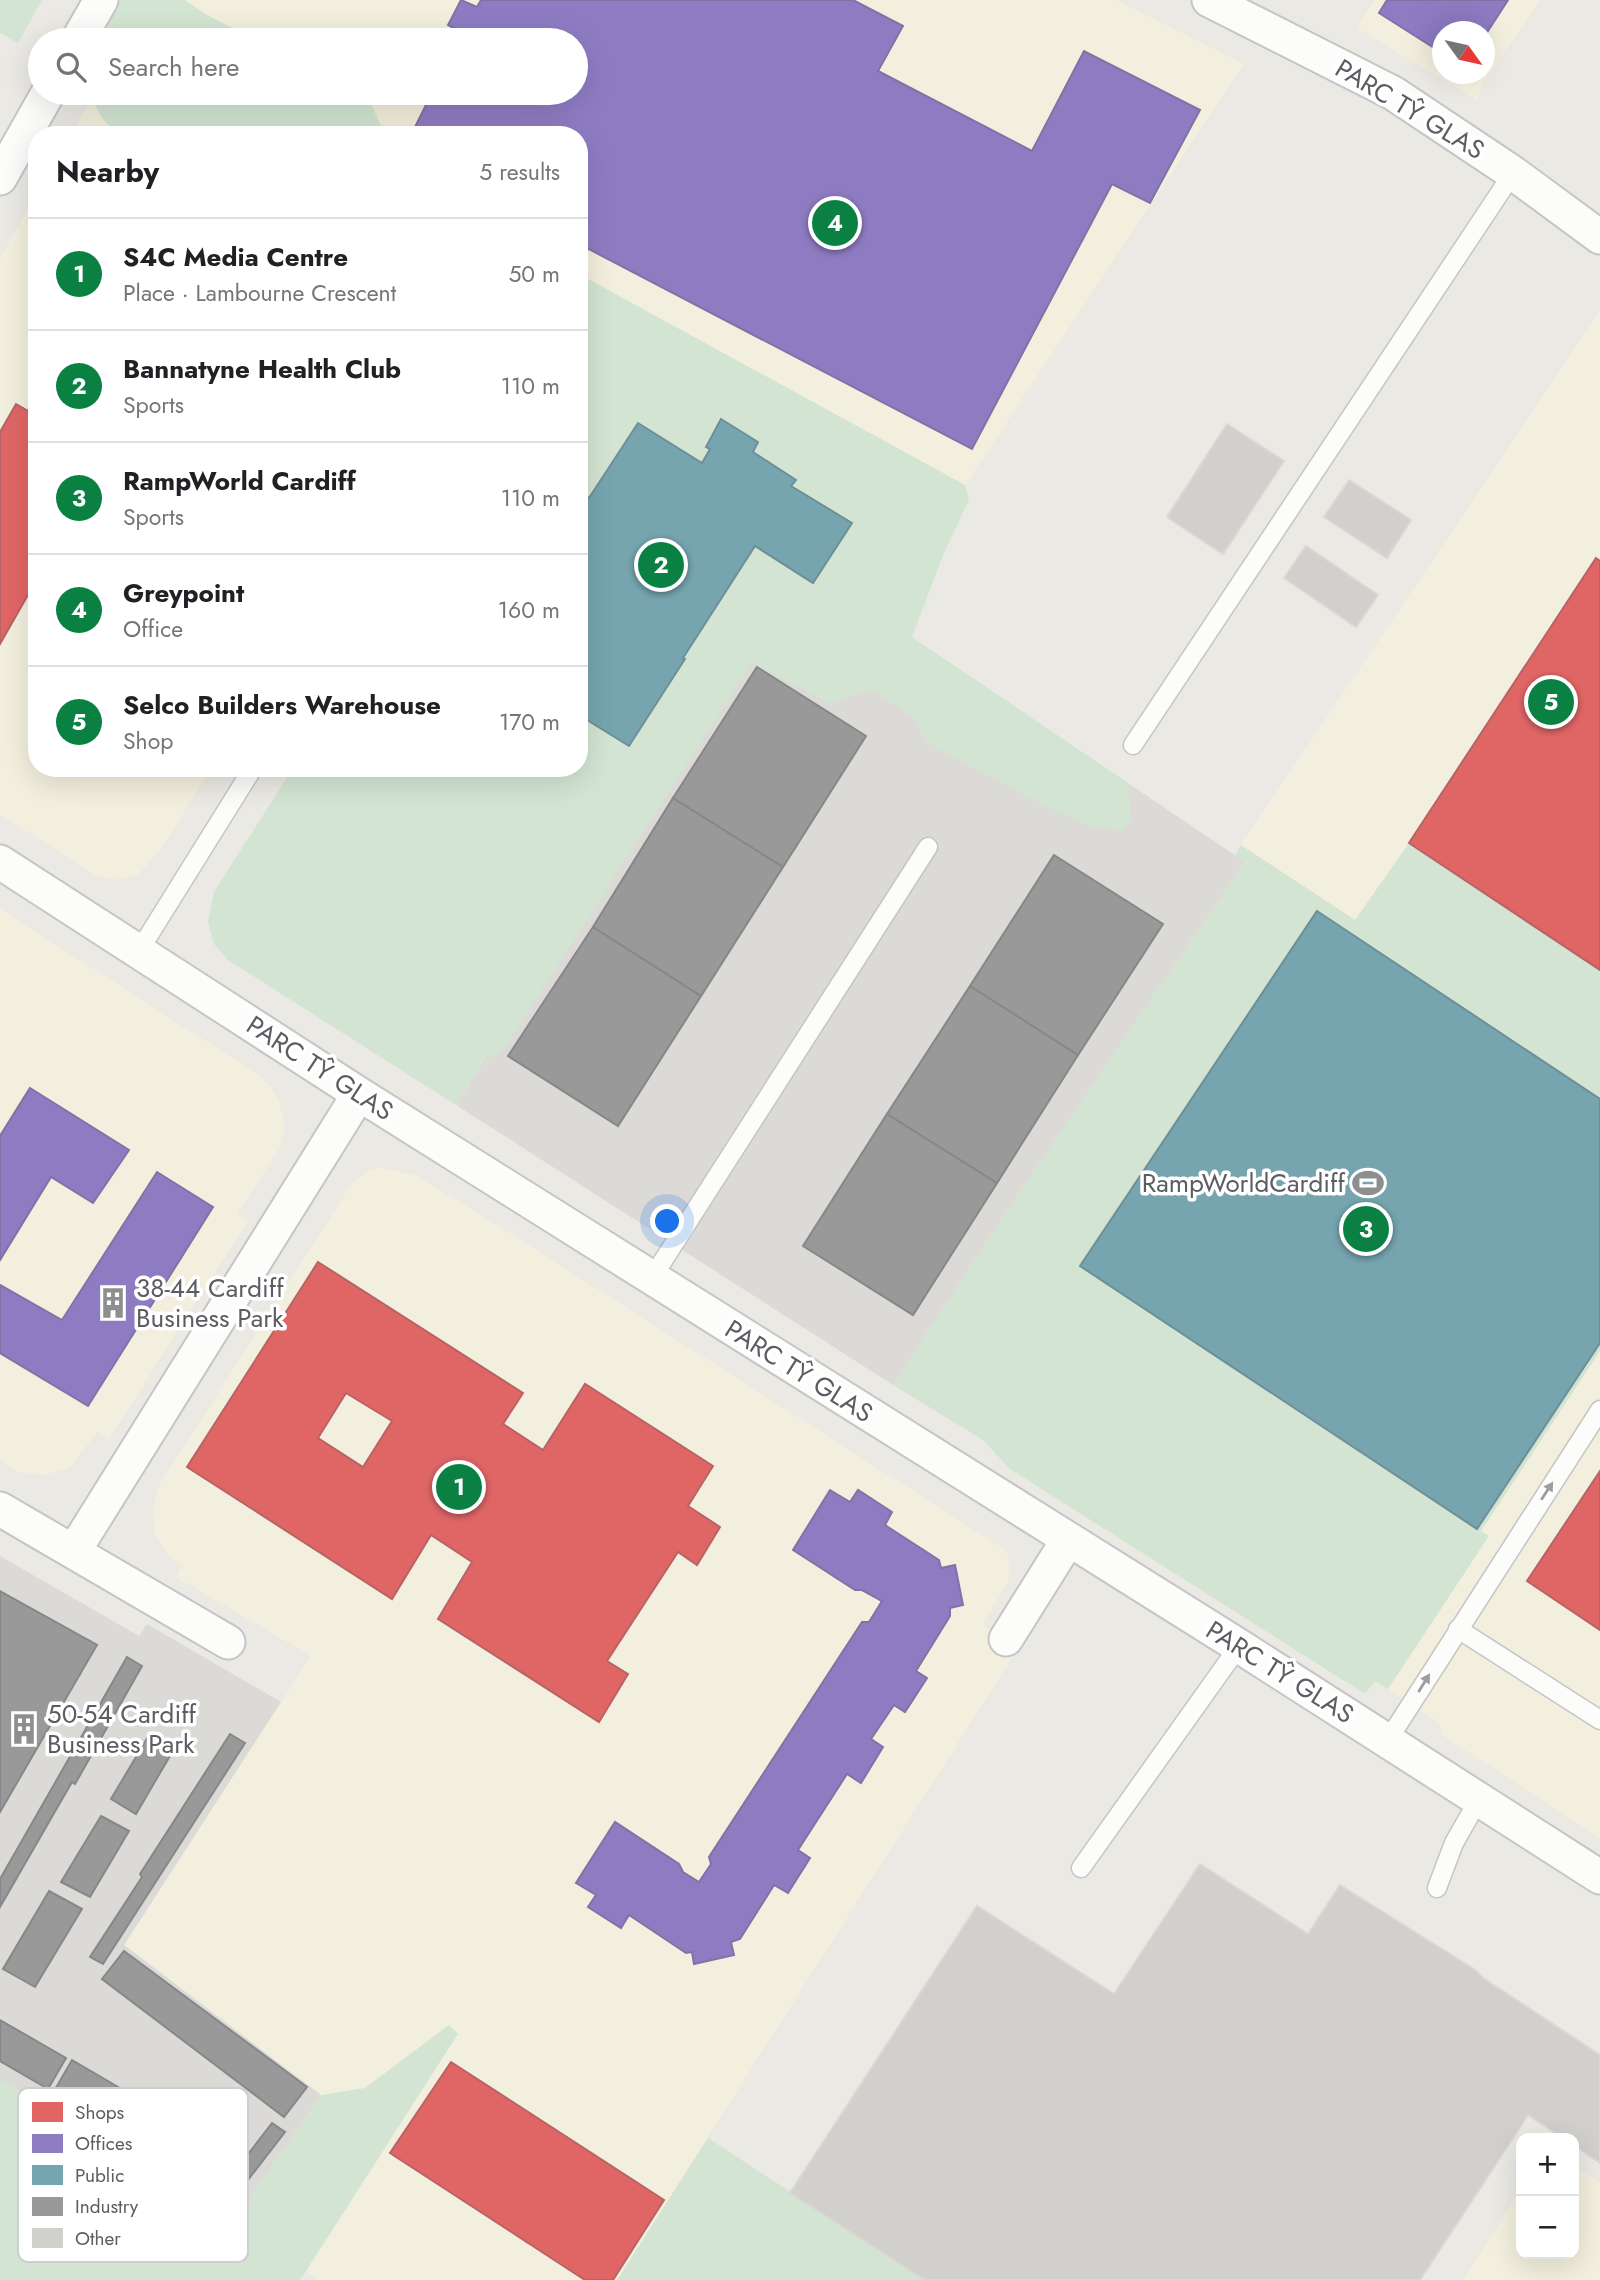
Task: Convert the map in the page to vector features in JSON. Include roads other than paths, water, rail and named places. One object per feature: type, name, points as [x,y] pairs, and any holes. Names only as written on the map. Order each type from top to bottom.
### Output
[{"type":"street","points":[[85,28],[101,0]]},
{"type":"street","name":"PARC TŶ GLAS","points":[[1209,0],[1393,93],[1513,173],[1600,237]]},
{"type":"street","points":[[29,126],[41,105]]},
{"type":"street","points":[[0,178],[28,128]]},
{"type":"street","name":"PARC TŶ GLAS","points":[[0,862],[359,1094],[1388,1740],[1600,1877]]},
{"type":"street","points":[[74,1551],[359,1094]]},
{"type":"street","points":[[0,1510],[228,1642]]},
{"type":"street","points":[[1006,1639],[1068,1540]]},
{"type":"lane","points":[[1133,746],[1513,173]]},
{"type":"lane","points":[[139,951],[247,777]]},
{"type":"lane","points":[[652,1278],[928,847]]},
{"type":"lane","points":[[1388,1740],[1600,1410]]},
{"type":"lane","points":[[1458,1629],[1600,1720]]},
{"type":"lane","points":[[1082,1868],[1239,1646]]},
{"type":"lane","points":[[1437,1888],[1454,1843],[1479,1799]]},
{"type":"place","name":"Greypoint","points":[[835,223]]},
{"type":"place","name":"Bannatyne Health Club","points":[[661,565]]},
{"type":"place","name":"Selco Builders Warehouse","points":[[1551,702]]},
{"type":"place","name":"RampWorldCardiff","points":[[1368,1183]]},
{"type":"place","name":"RampWorld Cardiff","points":[[1366,1229]]},
{"type":"place","name":"38-44 Cardiff Business Park","points":[[113,1303]]},
{"type":"place","name":"S4C Media Centre","points":[[459,1487]]},
{"type":"place","name":"50-54 Cardiff Business Park","points":[[24,1729]]}]
